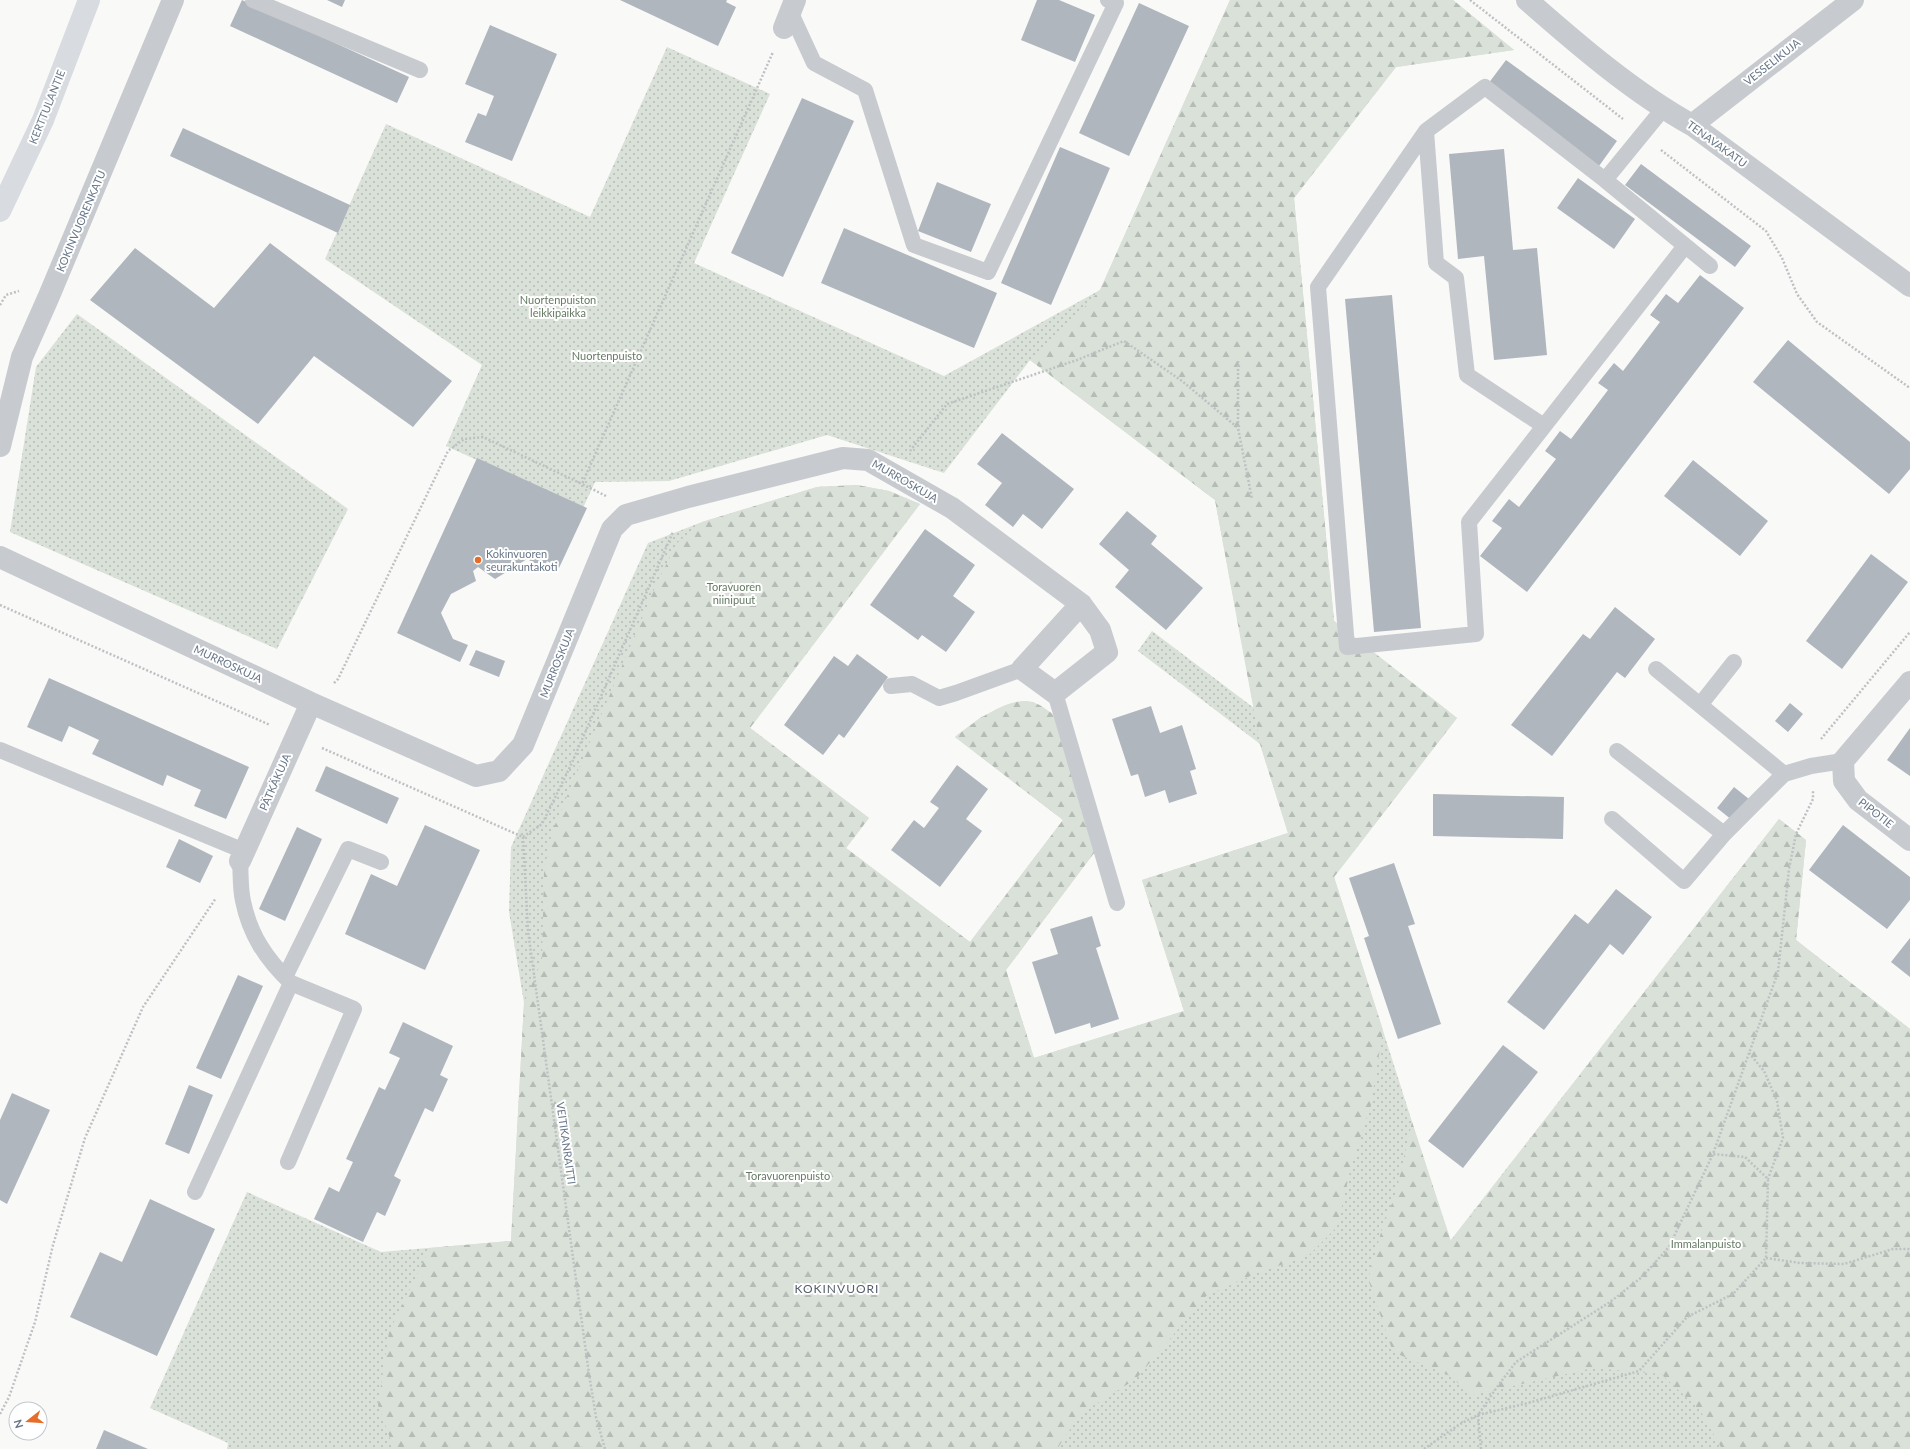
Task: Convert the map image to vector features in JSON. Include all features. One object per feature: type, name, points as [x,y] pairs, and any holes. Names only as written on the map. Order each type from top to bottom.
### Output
[{"type":"main road","name":"KERTTULANTIE","points":[[0,211],[43,120],[89,0]]},
{"type":"street","name":"KOKINVUORENKATU","points":[[0,446],[22,357],[173,0]]},
{"type":"street","name":"TENAVAKATU","points":[[1527,0],[1565,33],[1663,109],[1692,125],[1910,286]]},
{"type":"street","name":"VESSELIKUJA","points":[[1692,125],[1852,0]]},
{"type":"street","name":"MURROSKUJA","points":[[0,557],[311,703],[476,776],[499,771],[523,745],[612,529],[626,515],[688,496],[843,458],[868,460],[952,508],[1081,604],[1100,630],[1107,652],[1055,693]]},
{"type":"street","points":[[1055,693],[1022,669],[1081,604]]},
{"type":"street","points":[[1843,761],[1910,682]]},
{"type":"street","name":"PÄTKÄKUJA","points":[[242,856],[311,703]]},
{"type":"street","name":"PIPOTIE","points":[[1843,761],[1844,781],[1858,800],[1910,840]]},
{"type":"lane","points":[[253,0],[420,70]]},
{"type":"lane","points":[[790,13],[814,63],[865,90],[914,245],[988,272],[1116,3],[1108,0]]},
{"type":"lane","points":[[1685,246],[1469,522],[1476,634],[1347,647],[1318,288],[1426,131],[1485,87],[1605,180],[1710,266]]},
{"type":"lane","points":[[1605,180],[1663,109]]},
{"type":"lane","points":[[1426,131],[1436,263],[1456,278],[1467,375],[1544,426]]},
{"type":"lane","points":[[1700,706],[1734,662]]},
{"type":"lane","points":[[891,686],[912,684],[939,698],[1022,669]]},
{"type":"lane","points":[[1656,669],[1784,774]]},
{"type":"lane","points":[[1055,693],[1117,903]]},
{"type":"lane","points":[[0,750],[242,856],[242,900],[253,936],[275,966],[288,980],[354,1009],[288,1162]]},
{"type":"lane","points":[[1617,751],[1724,834]]},
{"type":"lane","points":[[1612,819],[1684,881],[1724,834],[1784,774],[1811,766],[1843,761]]},
{"type":"lane","points":[[195,1192],[288,980],[348,850],[381,862]]},
{"type":"path","points":[[1470,0],[1766,231],[1782,258],[1797,294],[1817,322],[1910,388]]},
{"type":"path","points":[[582,484],[790,13]]},
{"type":"path","points":[[0,305],[6,295],[25,289]]},
{"type":"path","points":[[892,473],[948,404],[1076,360],[1124,341],[1182,381],[1238,428]]},
{"type":"path","points":[[1238,361],[1238,428],[1252,499]]},
{"type":"path","points":[[311,703],[338,679],[448,451],[464,439],[484,437],[617,502],[626,515]]},
{"type":"path","points":[[0,605],[523,837],[542,824],[546,817],[570,767],[688,496]]},
{"type":"path","points":[[1481,1449],[1478,1415],[1497,1386],[1516,1362],[1610,1302],[1646,1272],[1669,1247],[1713,1154],[1778,972],[1789,870],[1796,834],[1813,799],[1810,752],[1910,632]]},
{"type":"path","name":"VEITIKANRAITTI","points":[[523,837],[528,931],[589,1374],[596,1417],[605,1449]]},
{"type":"path","points":[[0,1414],[9,1396],[35,1322],[53,1245],[85,1138],[144,1007],[242,856]]},
{"type":"path","points":[[1424,1449],[1460,1424],[1478,1415],[1528,1403],[1639,1371],[1687,1317],[1733,1294],[1766,1258],[1768,1180],[1783,1138],[1777,1100],[1764,1071],[1749,1053]]},
{"type":"path","points":[[1713,1154],[1746,1157],[1768,1180]]},
{"type":"path","points":[[1766,1258],[1800,1263],[1844,1264],[1893,1249],[1910,1249]]},
{"type":"green space","name":"Toravuorenpuisto","points":[[1230,0],[1453,0],[1514,50],[1396,67],[1294,198],[1334,621],[1457,718],[1334,877],[1450,1241],[1779,819],[1806,840],[1796,940],[1910,1029],[1910,1449],[227,1449],[228,1443],[150,1408],[247,1192],[381,1252],[511,1241],[524,1003],[509,912],[511,847],[648,543],[702,522],[817,487],[857,485],[889,491],[920,504],[750,728],[869,818],[846,848],[970,942],[1063,820],[955,737],[981,717],[1012,703],[1034,702],[1097,849],[1006,970],[1034,1058],[1184,1011],[1142,880],[1288,833],[1260,744],[1138,651],[1152,631],[1254,708],[1215,500],[1030,360],[944,473],[827,435],[669,481],[595,482],[583,508],[446,446],[482,365],[325,259],[386,124],[590,217],[667,47],[770,94],[694,263],[944,376],[1100,290]]},
{"type":"green space","name":"Toravuorenpuisto","points":[[1230,0],[1453,0],[1514,50],[1396,67],[1294,198],[1334,621],[1457,718],[1334,877],[1383,1030],[1371,1104],[1351,1167],[1337,1227],[1308,1256],[1257,1273],[1206,1296],[1136,1379],[1081,1413],[1057,1449],[586,1449],[584,1446],[575,1449],[394,1449],[378,1405],[389,1332],[430,1248],[511,1241],[524,1003],[542,960],[544,871],[552,832],[656,585],[677,543],[702,522],[817,487],[857,485],[889,491],[920,504],[750,728],[869,818],[846,848],[970,942],[1063,820],[955,737],[992,711],[1015,702],[1025,701],[1035,703],[1053,714],[1097,849],[1006,970],[1034,1058],[1184,1011],[1142,880],[1288,833],[1260,744],[1215,500],[1030,360],[1065,329],[1100,290]]},
{"type":"green space","points":[[77,314],[348,509],[277,649],[10,532],[36,367]]},
{"type":"green space","name":"Immalanpuisto","points":[[1779,819],[1806,840],[1796,940],[1910,1029],[1910,1449],[1722,1449],[1700,1410],[1661,1374],[1593,1368],[1473,1395],[1448,1375],[1393,1352],[1368,1279],[1382,1229],[1396,1193],[1412,1122],[1451,1241]]},
{"type":"building","points":[[242,0],[409,77],[397,103],[230,26]]},
{"type":"building","points":[[327,0],[345,0],[342,7]]},
{"type":"building","points":[[620,0],[727,0],[726,2],[736,7],[718,46]]},
{"type":"building","points":[[1037,0],[1059,0],[1095,15],[1075,62],[1021,40]]},
{"type":"building","points":[[1139,3],[1189,26],[1129,156],[1079,133]]},
{"type":"building","points":[[490,25],[557,54],[512,161],[465,142],[478,113],[486,116],[494,96],[465,84]]},
{"type":"building","points":[[1506,60],[1617,141],[1599,166],[1488,84]]},
{"type":"building","points":[[802,98],[854,121],[783,277],[731,253]]},
{"type":"building","points":[[183,128],[350,205],[338,233],[170,156]]},
{"type":"building","points":[[1060,147],[1110,168],[1051,305],[1001,283]]},
{"type":"building","points":[[1504,149],[1513,250],[1537,248],[1547,355],[1494,360],[1484,256],[1458,259],[1449,154]]},
{"type":"building","points":[[1641,164],[1751,246],[1735,267],[1625,185]]},
{"type":"building","points":[[1578,178],[1635,219],[1614,249],[1557,208]]},
{"type":"building","points":[[937,182],[991,204],[971,252],[918,231]]},
{"type":"building","points":[[844,228],[997,293],[974,348],[821,283]]},
{"type":"building","points":[[270,243],[452,381],[413,427],[314,356],[258,424],[90,300],[135,248],[214,308]]},
{"type":"building","points":[[1700,275],[1744,308],[1527,592],[1480,556],[1502,528],[1492,521],[1509,499],[1519,507],[1556,459],[1545,451],[1560,431],[1571,439],[1608,390],[1598,383],[1614,363],[1623,371],[1660,322],[1650,315],[1666,294],[1678,303]]},
{"type":"building","points":[[1392,295],[1421,628],[1374,632],[1345,299]]},
{"type":"building","points":[[1788,340],[1910,442],[1910,469],[1889,494],[1753,382]]},
{"type":"building","points":[[1002,433],[1074,489],[1042,529],[1023,514],[1013,527],[985,505],[1002,483],[977,464]]},
{"type":"building","name":"Kokinvuoren seurakuntakoti","points":[[477,458],[587,508],[559,568],[547,561],[544,568],[527,559],[495,579],[478,567],[473,571],[476,581],[451,594],[441,613],[453,639],[468,645],[460,662],[397,633]]},
{"type":"building","points":[[1693,460],[1768,521],[1740,556],[1664,496]]},
{"type":"building","points":[[1127,511],[1157,536],[1151,544],[1203,588],[1166,630],[1115,587],[1129,570],[1099,544]]},
{"type":"building","points":[[925,529],[975,565],[953,596],[975,612],[946,652],[922,635],[918,640],[870,605]]},
{"type":"building","points":[[1871,554],[1908,582],[1842,669],[1806,641]]},
{"type":"building","points":[[1615,607],[1655,639],[1625,678],[1617,672],[1552,756],[1511,725],[1583,634],[1590,639]]},
{"type":"building","points":[[476,650],[505,661],[499,677],[469,665]]},
{"type":"building","points":[[857,654],[888,677],[844,738],[839,734],[823,755],[784,725],[834,656],[848,666]]},
{"type":"building","points":[[49,678],[249,767],[226,819],[194,806],[201,790],[167,775],[163,786],[92,754],[99,740],[69,726],[62,742],[27,727]]},
{"type":"building","points":[[1790,703],[1803,714],[1788,732],[1775,721]]},
{"type":"building","points":[[1151,706],[1160,733],[1182,725],[1196,769],[1190,771],[1197,794],[1169,803],[1165,790],[1145,797],[1138,774],[1131,776],[1112,719]]},
{"type":"building","points":[[1910,728],[1910,776],[1887,760]]},
{"type":"building","points":[[957,765],[988,789],[966,819],[982,831],[940,887],[891,850],[914,820],[924,828],[939,808],[930,802]]},
{"type":"building","points":[[326,766],[399,798],[387,824],[315,791]]},
{"type":"building","points":[[1734,787],[1749,799],[1732,820],[1717,808]]},
{"type":"building","points":[[1433,794],[1564,797],[1563,839],[1433,836]]},
{"type":"building","points":[[425,825],[480,850],[425,970],[345,934],[371,874],[397,886]]},
{"type":"building","points":[[1843,825],[1910,877],[1910,900],[1887,929],[1809,870]]},
{"type":"building","points":[[297,827],[322,839],[285,921],[259,909]]},
{"type":"building","points":[[179,839],[213,856],[200,883],[166,867]]},
{"type":"building","points":[[1394,863],[1415,924],[1408,926],[1441,1024],[1398,1039],[1364,938],[1369,936],[1349,878]]},
{"type":"building","points":[[1616,889],[1652,917],[1623,955],[1610,944],[1544,1030],[1507,1002],[1575,914],[1588,924]]},
{"type":"building","points":[[1092,916],[1101,946],[1096,948],[1119,1019],[1091,1028],[1090,1023],[1055,1034],[1032,962],[1058,954],[1050,929]]},
{"type":"building","points":[[1910,938],[1910,977],[1891,962]]},
{"type":"building","points":[[238,975],[263,986],[221,1079],[196,1068]]},
{"type":"building","points":[[403,1022],[453,1046],[440,1075],[448,1079],[433,1112],[425,1108],[394,1176],[401,1180],[385,1216],[377,1212],[363,1242],[314,1219],[329,1187],[339,1192],[353,1162],[346,1159],[379,1087],[385,1090],[400,1058],[389,1053]]},
{"type":"building","points":[[1503,1045],[1538,1072],[1463,1168],[1428,1141]]},
{"type":"building","points":[[189,1085],[213,1095],[189,1154],[165,1144]]},
{"type":"building","points":[[12,1093],[50,1110],[7,1204],[0,1200],[0,1120]]},
{"type":"building","points":[[150,1199],[215,1229],[157,1356],[70,1317],[100,1252],[122,1262]]},
{"type":"building","points":[[104,1430],[148,1449],[96,1449]]},
{"type":"place","name":"Kokinvuoren seurakuntakoti","points":[[478,560]]},
{"type":"district","name":"KOKINVUORI","points":[[837,1289]]},
{"type":"park label","name":"Nuortenpuiston leikkipaikka","points":[[558,306]]},
{"type":"park label","name":"Nuortenpuisto","points":[[607,356]]},
{"type":"park label","name":"Toravuoren niinipuut","points":[[734,593]]}]
